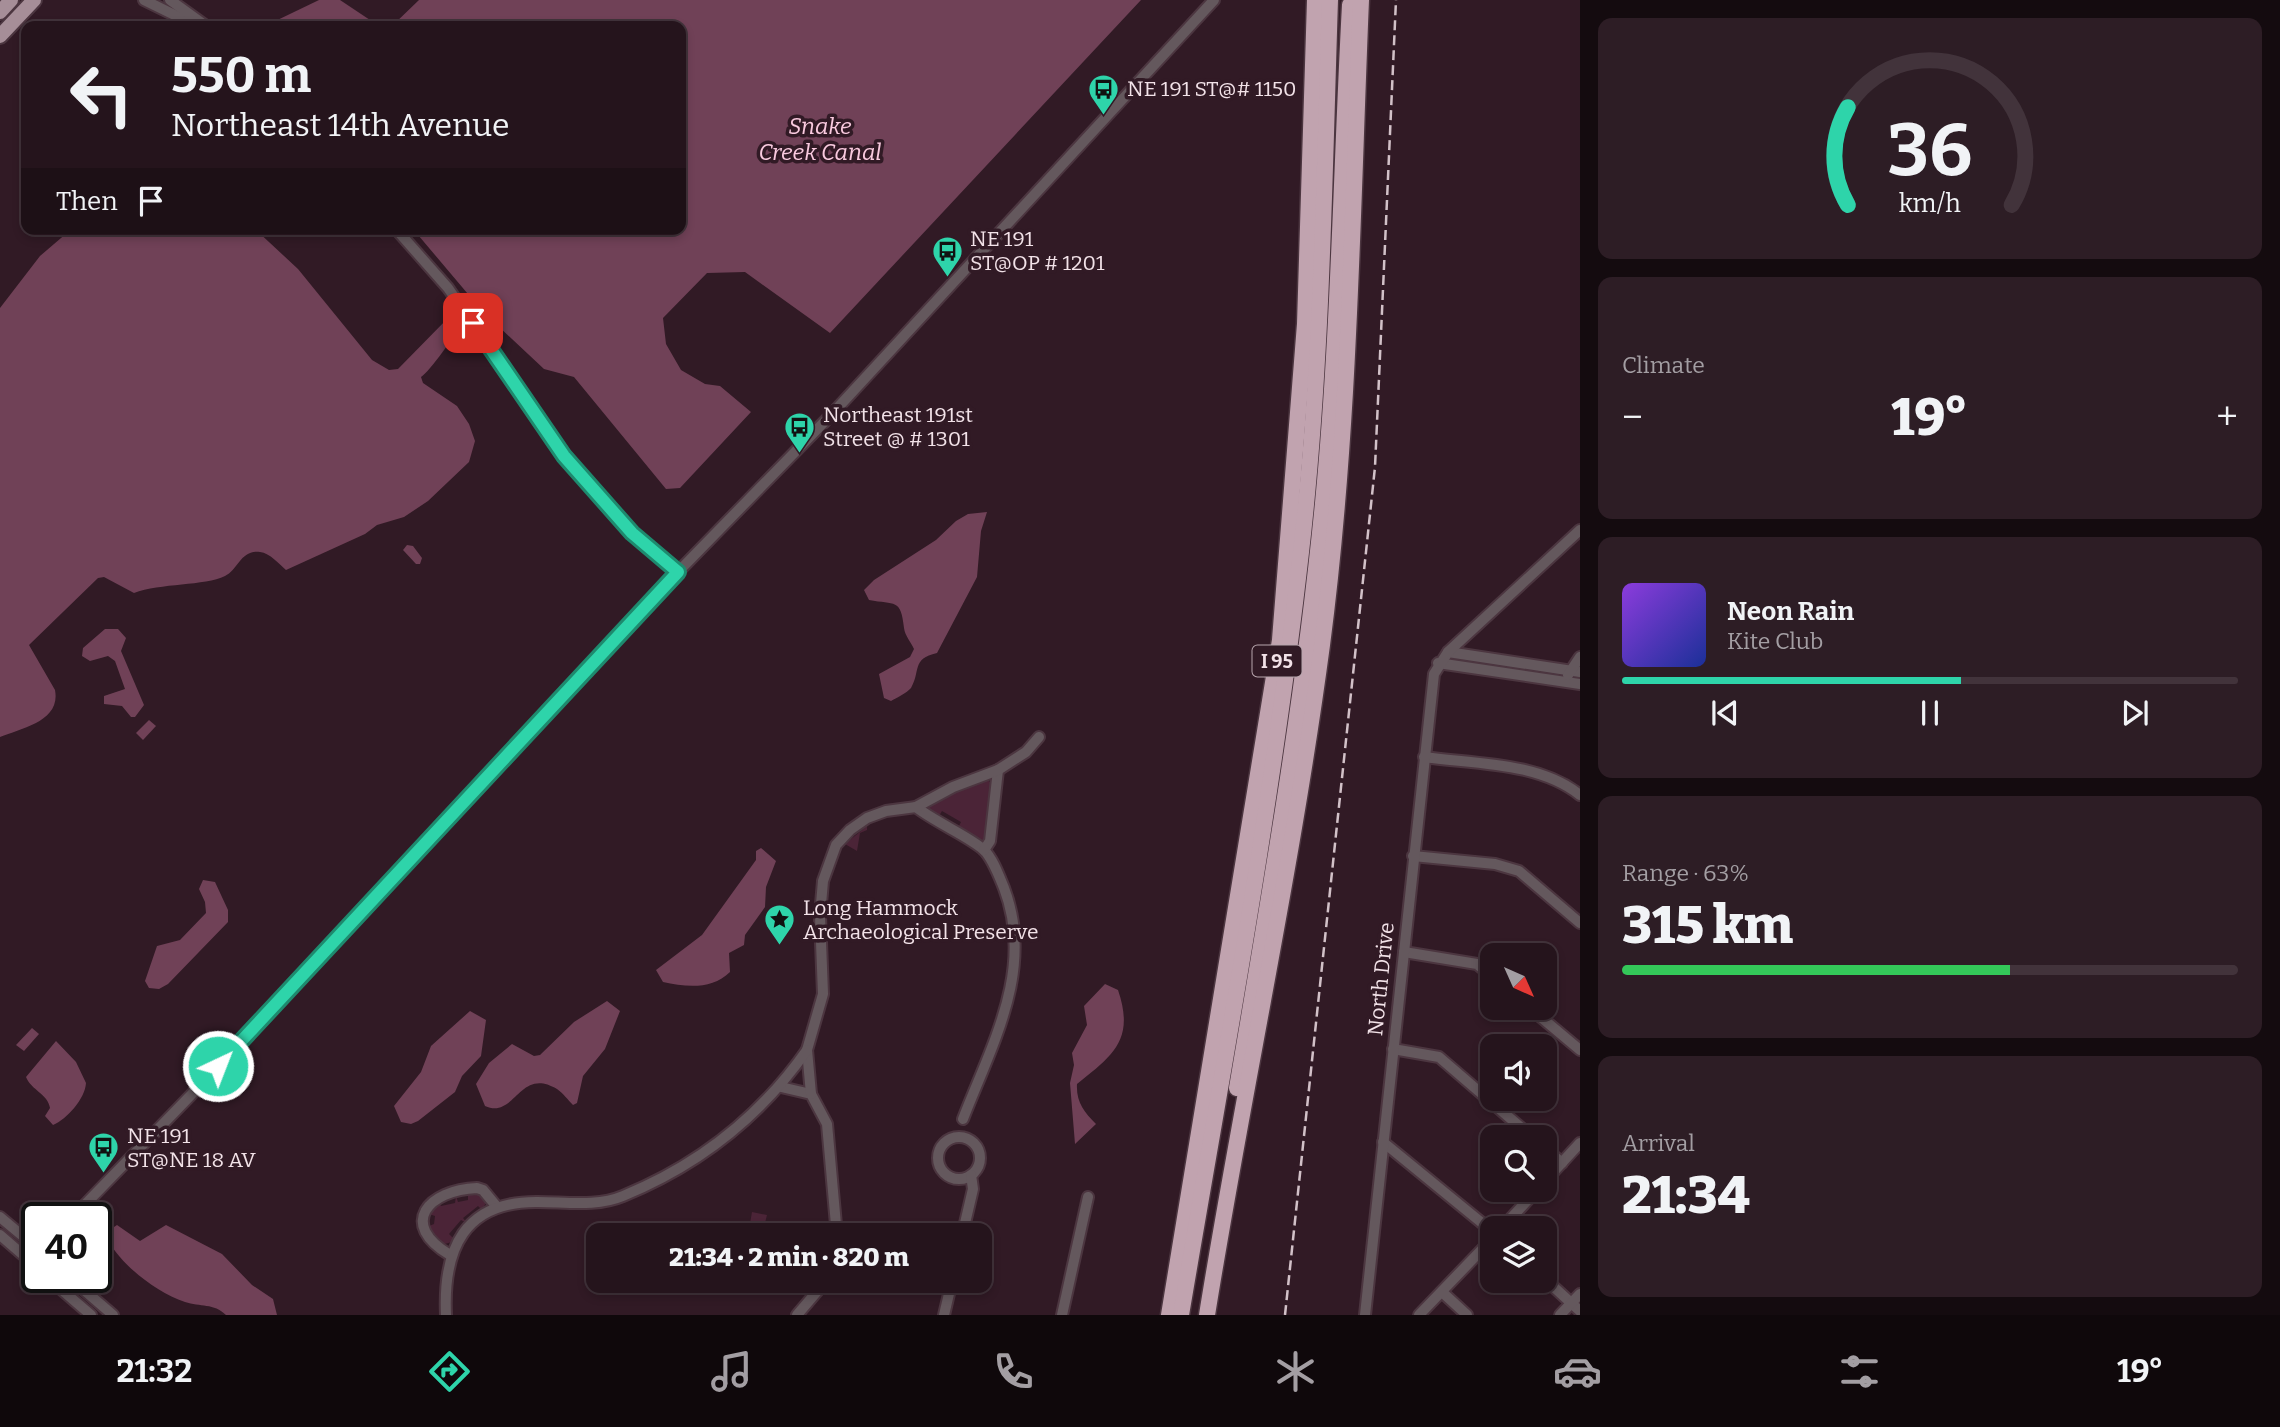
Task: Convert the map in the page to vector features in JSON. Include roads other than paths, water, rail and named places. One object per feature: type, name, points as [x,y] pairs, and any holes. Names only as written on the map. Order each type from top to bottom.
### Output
[{"type":"highway","name":"I 95","points":[[1169,1315],[1280,640],[1305,324],[1315,0]]},
{"type":"highway","points":[[1181,1315],[1283,708],[1301,548],[1316,369],[1330,0]]},
{"type":"highway","name":"I 95","points":[[1207,1315],[1290,856],[1318,670],[1341,414],[1354,2]]},
{"type":"highway","points":[[1199,1315],[1282,820],[1312,607],[1334,362],[1354,2]]},
{"type":"main road","points":[[0,12],[12,0]]},
{"type":"main road","points":[[0,36],[34,0]]},
{"type":"street","points":[[144,0],[187,21]]},
{"type":"street","points":[[170,0],[198,21]]},
{"type":"street","points":[[88,1202],[201,1085],[678,572],[831,415],[1214,0]]},
{"type":"street","points":[[401,235],[460,305],[564,456],[632,533],[678,572]]},
{"type":"street","points":[[1438,663],[1580,530]]},
{"type":"street","points":[[1448,652],[1572,674],[1580,684]]},
{"type":"street","points":[[1572,674],[1580,657]]},
{"type":"street","points":[[1438,663],[1572,674]]},
{"type":"street","name":"North Drive","points":[[1365,1315],[1424,757],[1434,674],[1438,663]]},
{"type":"street","points":[[446,1315],[450,1255],[472,1223],[497,1207],[516,1202],[605,1202],[622,1197],[715,1149],[781,1087],[807,1050],[823,994],[820,916],[828,862],[836,845],[850,830],[867,818],[886,811],[916,807],[953,787],[999,770],[1026,752],[1039,737]]},
{"type":"street","points":[[1424,757],[1535,772],[1569,786],[1580,795]]},
{"type":"street","points":[[984,850],[990,841],[999,770]]},
{"type":"street","points":[[916,807],[935,822],[984,850],[998,873],[1009,901],[1014,933],[1013,984],[1006,1011],[963,1119]]},
{"type":"street","points":[[1413,856],[1495,864],[1519,871],[1580,923]]},
{"type":"street","points":[[1404,952],[1480,966]]},
{"type":"street","points":[[1544,1020],[1580,1050]]},
{"type":"street","points":[[1393,1049],[1439,1057],[1517,1125]]},
{"type":"street","points":[[807,1050],[811,1094],[827,1124],[835,1223]]},
{"type":"street","points":[[781,1087],[811,1094]]},
{"type":"street","points":[[1383,1142],[1480,1220]]},
{"type":"street","points":[[1557,1168],[1580,1143]]},
{"type":"street","points":[[1557,1159],[1562,1163]]},
{"type":"street","points":[[965,1223],[973,1189],[971,1175]]},
{"type":"street","points":[[450,1255],[436,1247],[425,1228],[424,1211],[428,1203],[436,1197],[477,1188],[488,1195],[497,1207]]},
{"type":"street","points":[[1062,1315],[1088,1197]]},
{"type":"street","points":[[1513,1216],[1526,1202]]},
{"type":"street","points":[[0,1217],[21,1235]]},
{"type":"street","points":[[0,1235],[21,1251]]},
{"type":"street","points":[[1419,1315],[1480,1252]]},
{"type":"street","points":[[1557,1290],[1576,1307]]},
{"type":"street","points":[[1443,1292],[1467,1315]]},
{"type":"street","points":[[65,1293],[91,1315]]},
{"type":"street","points":[[87,1293],[113,1315]]},
{"type":"street","points":[[797,1315],[816,1293]]},
{"type":"street","points":[[944,1315],[949,1293]]},
{"type":"street","points":[[1560,1315],[1576,1307],[1580,1294]]},
{"type":"water","points":[[319,0],[340,0],[372,21],[275,21]]},
{"type":"water","name":"Snake Creek Canal","points":[[419,0],[1141,0],[830,333],[745,272],[707,273],[663,318],[666,344],[681,370],[705,384],[720,386],[751,412],[680,488],[666,489],[574,377],[544,369],[483,312],[476,311],[458,324],[443,352],[421,377],[423,383],[457,406],[469,424],[475,441],[469,462],[428,501],[404,517],[377,525],[365,534],[286,570],[267,554],[254,552],[244,557],[225,576],[134,593],[104,577],[98,578],[29,645],[55,690],[52,709],[38,722],[0,737],[0,308],[40,256],[64,235],[261,235],[298,269],[372,360],[389,370],[398,369],[449,317],[454,319],[472,306],[473,300],[418,235],[686,235],[686,21],[397,21]]},
{"type":"water","points":[[987,512],[981,531],[977,577],[937,653],[920,662],[909,690],[891,701],[884,698],[879,674],[910,657],[914,649],[906,634],[898,607],[891,603],[869,600],[864,590],[874,580],[936,540],[956,521],[968,514]]},
{"type":"water","points":[[407,545],[413,546],[422,558],[420,564],[416,564],[403,550]]},
{"type":"water","points":[[105,629],[118,629],[126,638],[121,651],[144,705],[135,717],[131,717],[122,706],[104,704],[104,696],[125,689],[115,661],[108,656],[90,661],[82,656],[83,648]]},
{"type":"water","points":[[149,720],[156,726],[143,740],[136,733]]},
{"type":"water","points":[[761,848],[776,861],[766,887],[765,907],[745,935],[744,945],[729,953],[730,972],[715,982],[698,986],[663,982],[656,970],[702,935],[756,860],[756,851]]},
{"type":"water","points":[[203,880],[215,882],[228,910],[228,922],[168,984],[159,989],[149,988],[145,981],[157,946],[180,940],[206,913],[205,902],[199,889]]},
{"type":"water","points":[[1105,984],[1118,990],[1123,1007],[1122,1034],[1110,1055],[1077,1084],[1082,1106],[1096,1124],[1075,1144],[1070,1083],[1074,1065],[1072,1053],[1087,1025],[1084,1006]]},
{"type":"water","points":[[607,1001],[620,1011],[605,1049],[583,1076],[577,1103],[573,1105],[557,1089],[544,1084],[534,1084],[504,1106],[485,1106],[476,1084],[489,1063],[512,1044],[534,1056],[540,1055],[574,1022]]},
{"type":"water","points":[[470,1011],[486,1020],[481,1056],[462,1076],[455,1092],[418,1121],[411,1124],[401,1122],[394,1106],[421,1072],[431,1046]]},
{"type":"water","points":[[32,1028],[39,1034],[24,1051],[16,1045]]},
{"type":"water","points":[[56,1041],[76,1062],[86,1083],[74,1108],[53,1125],[45,1116],[50,1108],[49,1103],[26,1077]]},
{"type":"water","points":[[117,1225],[140,1241],[166,1225],[222,1254],[252,1285],[273,1299],[277,1315],[226,1315],[212,1307],[174,1298],[152,1285],[123,1260],[112,1247],[112,1228]]},
{"type":"railway","points":[[1285,1315],[1375,467],[1396,0]]},
{"type":"place","name":"NE 191 ST@# 1150","points":[[1104,116]]},
{"type":"place","name":"NE 191 ST@OP # 1201","points":[[947,278]]},
{"type":"place","name":"Northeast 191st Street @ # 1301","points":[[800,454]]},
{"type":"place","name":"Long Hammock Archaeological Preserve","points":[[780,947]]},
{"type":"place","name":"NE 191 ST@NE 18 AV","points":[[104,1175]]}]
